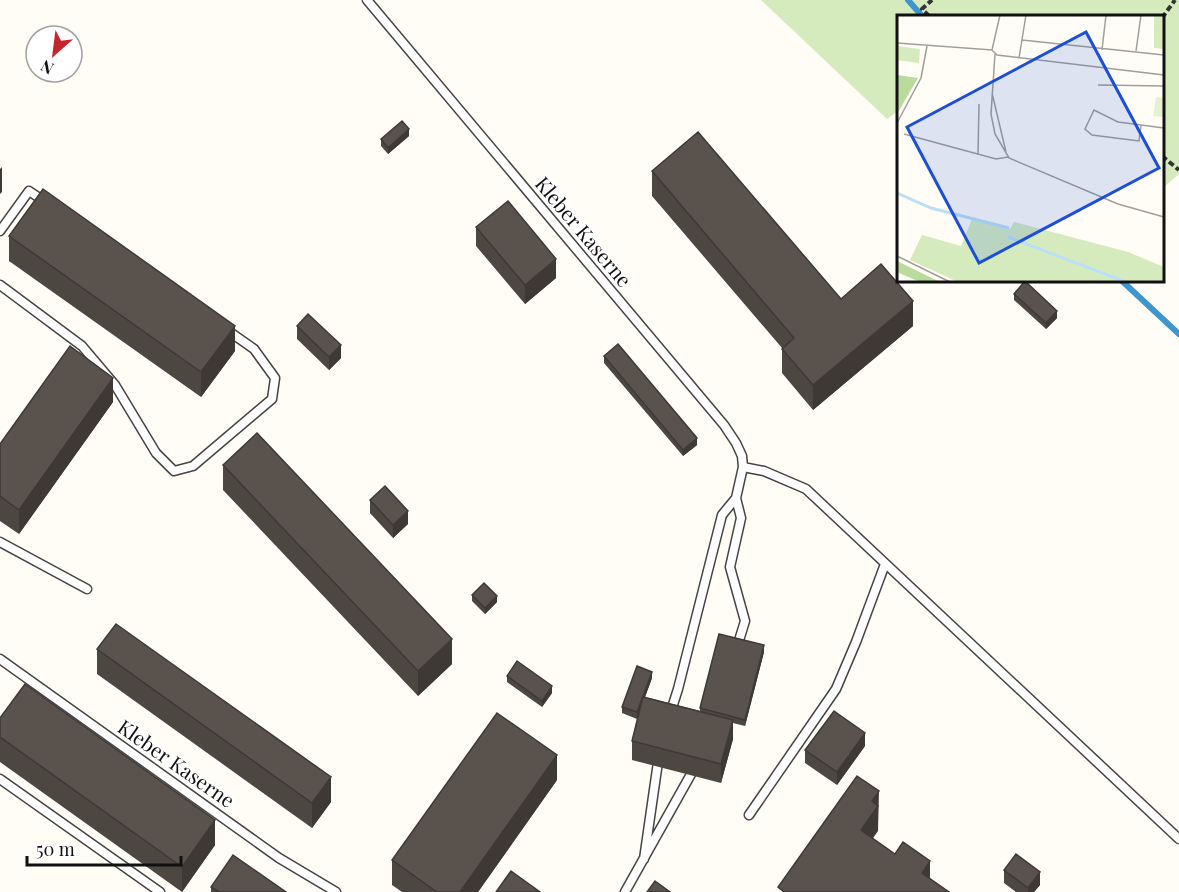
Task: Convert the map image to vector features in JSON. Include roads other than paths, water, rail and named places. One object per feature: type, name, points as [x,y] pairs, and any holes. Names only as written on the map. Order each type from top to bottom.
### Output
[{"type":"lane","name":"Kleber Kaserne","points":[[367,0],[724,425],[742,456],[743,467]]},
{"type":"lane","points":[[0,231],[29,191],[58,211]]},
{"type":"lane","points":[[0,285],[82,346],[115,385],[156,453],[174,471],[193,466],[272,399],[275,378],[254,349],[224,328]]},
{"type":"lane","points":[[668,721],[722,515],[736,498],[743,467],[764,471],[806,489],[1179,839]]},
{"type":"lane","points":[[735,654],[745,621],[730,567],[741,518],[736,498]]},
{"type":"lane","points":[[0,542],[87,589]]},
{"type":"lane","points":[[749,815],[836,689],[885,564]]},
{"type":"lane","name":"Kleber Kaserne","points":[[0,659],[279,858],[336,892]]},
{"type":"lane","points":[[644,859],[661,743]]},
{"type":"lane","points":[[625,892],[703,754]]},
{"type":"lane","points":[[0,779],[160,892]]},
{"type":"waterway","points":[[908,0],[921,15]]},
{"type":"waterway","points":[[1123,282],[1179,334]]}]
